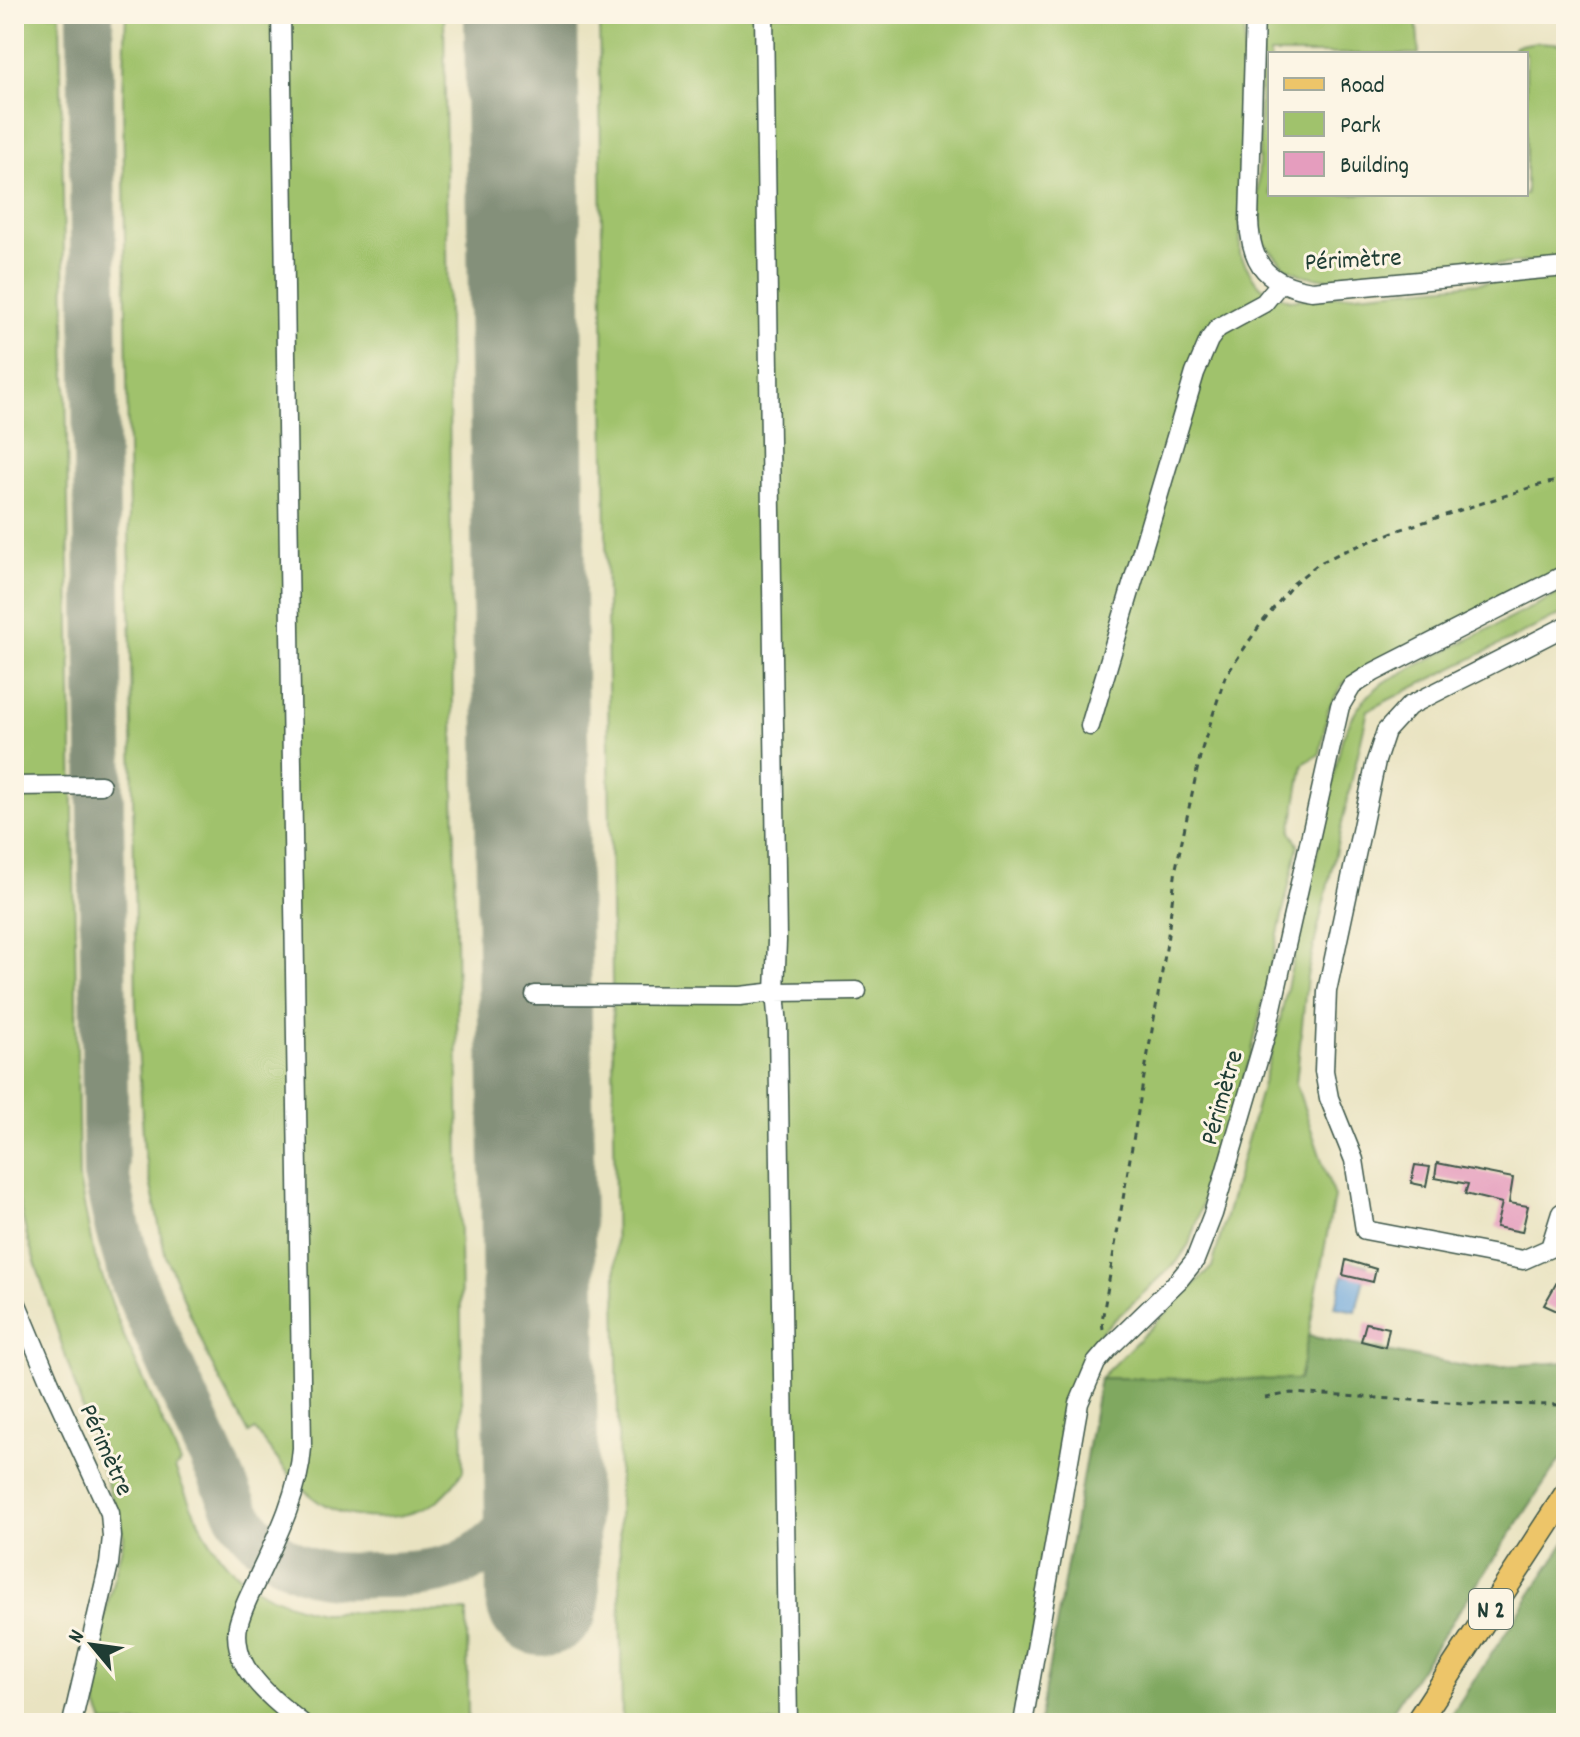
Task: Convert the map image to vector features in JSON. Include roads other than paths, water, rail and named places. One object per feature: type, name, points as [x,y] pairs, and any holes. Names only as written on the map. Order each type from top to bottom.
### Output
[{"type":"main road","name":"N 2","points":[[1417,1723],[1566,1495]]},
{"type":"lane","points":[[281,14],[302,1448],[297,1483],[237,1628],[238,1648],[248,1671],[272,1699],[302,1723]]},
{"type":"lane","points":[[764,14],[777,941],[775,992],[788,1723]]},
{"type":"lane","name":"Périmètre","points":[[1255,14],[1250,242],[1258,262],[1272,278],[1291,287],[1312,291],[1566,267]]},
{"type":"lane","points":[[1090,726],[1195,373],[1209,340],[1218,328],[1264,303],[1281,282]]},
{"type":"lane","name":"Périmètre","points":[[1023,1723],[1079,1403],[1096,1363],[1195,1260],[1213,1214],[1267,1030],[1340,706],[1352,686],[1374,672],[1566,574]]},
{"type":"lane","points":[[1561,1213],[1550,1248],[1523,1260],[1365,1230],[1354,1160],[1329,1098],[1324,1071],[1327,991],[1376,761],[1386,731],[1409,706],[1566,626]]},
{"type":"lane","points":[[14,786],[101,785]]},
{"type":"lane","points":[[535,995],[740,996],[775,992],[857,991]]},
{"type":"lane","name":"Périmètre","points":[[14,1297],[110,1513],[112,1537],[109,1564],[72,1723]]},
{"type":"water","points":[[1351,1262],[1367,1266],[1356,1311],[1335,1307],[1343,1275],[1347,1276]]}]
